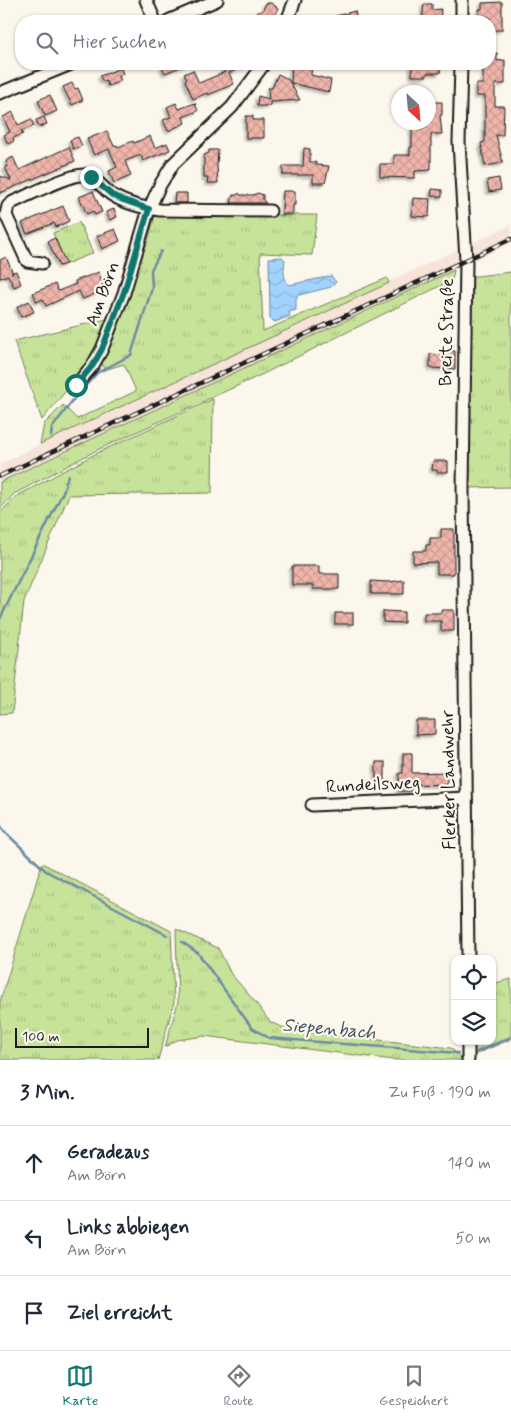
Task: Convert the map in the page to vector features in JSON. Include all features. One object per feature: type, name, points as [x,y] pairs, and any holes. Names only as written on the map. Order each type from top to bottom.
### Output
[{"type":"street","points":[[146,0],[152,15]]},
{"type":"street","points":[[182,15],[217,0]]},
{"type":"street","points":[[289,15],[295,0]]},
{"type":"street","points":[[462,0],[462,15]]},
{"type":"street","points":[[0,94],[57,70]]},
{"type":"street","name":"Am Börn","points":[[76,385],[93,365],[102,349],[124,292],[149,209],[160,185],[173,164],[232,107],[260,70]]},
{"type":"street","name":"Breite Straße","points":[[461,70],[458,142],[466,260],[463,382],[464,601]]},
{"type":"street","points":[[42,263],[27,261],[6,215],[8,206],[13,202],[71,177],[85,175],[96,181],[112,195],[149,209],[270,211]]},
{"type":"street","name":"Flerker Landwehr","points":[[464,601],[468,955]]},
{"type":"street","name":"Rundeilsweg","points":[[312,805],[466,798]]},
{"type":"street","points":[[468,1045],[468,1060]]},
{"type":"shaded area","points":[[511,225],[511,243],[0,482],[0,464]]},
{"type":"green space","points":[[155,215],[317,215],[312,255],[260,253],[263,331],[387,278],[389,283],[40,444],[44,424],[63,405],[77,419],[136,391],[124,364],[104,370],[102,362],[149,238]]},
{"type":"green space","points":[[79,222],[93,253],[66,264],[53,233]]},
{"type":"green space","points":[[454,270],[452,280],[263,374],[97,450],[14,494],[0,509],[0,482]]},
{"type":"green space","points":[[511,272],[511,487],[466,488],[468,277]]},
{"type":"green space","points":[[107,319],[93,358],[42,420],[14,341]]},
{"type":"green space","points":[[213,399],[212,493],[69,495],[24,601],[12,713],[0,714],[0,513],[15,497],[97,453]]},
{"type":"green space","points":[[42,863],[171,931],[174,1002],[158,1060],[0,1060],[0,1002]]},
{"type":"green space","points":[[176,929],[218,948],[231,974],[270,1022],[289,1030],[451,1048],[463,1060],[394,1060],[204,1036],[177,1040],[165,1047],[178,1002]]},
{"type":"green space","points":[[511,979],[511,1039],[472,1056],[471,1045],[496,1045],[496,983]]},
{"type":"water","points":[[282,257],[285,260],[284,276],[289,285],[331,276],[336,282],[331,287],[299,295],[296,298],[296,310],[289,312],[290,316],[275,322],[270,319],[269,258]]},
{"type":"building","points":[[502,2],[502,30],[496,30],[496,15],[479,15],[482,3]]},
{"type":"building","points":[[266,3],[271,3],[278,8],[275,15],[257,15],[256,13],[263,10]]},
{"type":"building","points":[[424,4],[432,4],[432,10],[441,9],[440,15],[423,15]]},
{"type":"building","points":[[355,11],[356,15],[340,15]]},
{"type":"building","points":[[497,53],[497,61],[505,60],[505,84],[495,84],[495,106],[504,106],[503,135],[496,135],[503,163],[485,166],[481,143],[485,142],[485,96],[476,96],[476,84],[483,84],[483,70],[496,70]]},
{"type":"building","points":[[116,70],[122,70],[123,74],[119,76],[121,81],[108,86],[106,81],[103,82],[100,76]]},
{"type":"building","points":[[193,70],[199,83],[225,72],[224,70],[236,70],[229,73],[234,84],[193,99],[184,74]]},
{"type":"building","points":[[292,70],[311,70],[311,75],[331,80],[329,92],[291,83]]},
{"type":"building","points":[[412,70],[440,70],[440,73],[427,73],[427,76],[412,76]]},
{"type":"building","points":[[278,74],[288,79],[300,100],[270,102],[270,106],[257,106],[258,96],[269,99],[268,88],[272,88]]},
{"type":"building","points":[[72,83],[75,89],[78,88],[83,100],[72,105],[63,87]]},
{"type":"building","points":[[50,95],[57,111],[45,116],[38,100]]},
{"type":"building","points":[[436,102],[442,102],[442,115],[440,115],[442,134],[431,134],[431,170],[415,171],[415,178],[380,177],[380,164],[394,164],[394,155],[410,155],[410,147],[412,147],[412,130],[436,130]]},
{"type":"building","points":[[176,103],[179,109],[195,103],[198,111],[183,117],[185,123],[168,131],[163,120],[171,117],[167,107]]},
{"type":"building","points":[[13,112],[18,125],[31,119],[34,126],[21,131],[23,134],[13,138],[14,141],[8,144],[4,135],[10,132],[3,117]]},
{"type":"building","points":[[246,116],[253,116],[253,120],[264,120],[264,138],[246,138]]},
{"type":"building","points":[[44,117],[47,124],[39,127],[36,120]]},
{"type":"building","points":[[107,131],[114,146],[117,145],[118,147],[133,141],[134,143],[150,136],[155,148],[167,143],[170,150],[143,161],[141,155],[125,161],[131,176],[114,183],[109,171],[117,167],[109,149],[94,155],[87,139]]},
{"type":"building","points":[[78,137],[82,146],[73,149],[70,140]]},
{"type":"building","points":[[69,147],[75,161],[0,193],[0,176],[11,180],[5,167],[8,166],[6,161],[13,157],[19,170]]},
{"type":"building","points":[[304,148],[310,149],[310,162],[316,162],[316,165],[329,166],[325,183],[313,183],[313,175],[283,175],[283,166],[303,166]]},
{"type":"building","points":[[209,150],[218,150],[218,183],[207,183],[208,178],[204,178],[204,155],[209,153]]},
{"type":"building","points":[[499,178],[501,190],[489,192],[487,180]]},
{"type":"building","points":[[432,189],[442,190],[442,197],[431,196]]},
{"type":"building","points":[[93,191],[102,212],[95,215],[93,211],[87,214],[79,197]]},
{"type":"building","points":[[283,191],[295,191],[293,214],[282,214]]},
{"type":"building","points":[[175,193],[187,193],[187,203],[174,203]]},
{"type":"building","points":[[239,193],[240,195],[253,195],[258,193],[263,195],[263,200],[266,203],[231,203],[233,195]]},
{"type":"building","points":[[413,198],[430,199],[429,217],[412,216]]},
{"type":"building","points":[[63,206],[69,221],[56,227],[54,223],[27,234],[22,223]]},
{"type":"building","points":[[114,209],[117,217],[110,220],[106,212]]},
{"type":"building","points":[[115,229],[120,241],[102,249],[97,236]]},
{"type":"building","points":[[55,238],[66,264],[59,266],[48,241]]},
{"type":"building","points":[[6,257],[13,272],[16,271],[21,284],[14,287],[8,275],[0,278],[0,260]]},
{"type":"building","points":[[99,272],[104,290],[83,299],[79,291],[46,306],[43,299],[37,302],[33,293],[55,284],[58,291],[76,284],[75,281]]},
{"type":"building","points":[[29,301],[34,312],[21,317],[17,307]]},
{"type":"building","points":[[444,351],[455,351],[455,369],[430,368],[430,354],[444,355]]},
{"type":"building","points":[[433,461],[448,461],[448,472],[432,470]]},
{"type":"building","points":[[441,529],[454,529],[454,574],[437,574],[437,562],[413,563],[413,551],[426,551],[426,545],[430,545],[430,538],[441,538]]},
{"type":"building","points":[[292,566],[319,566],[319,574],[339,574],[339,589],[313,589],[313,585],[292,585]]},
{"type":"building","points":[[404,580],[404,594],[371,594],[371,581],[389,582]]},
{"type":"building","points":[[441,610],[454,610],[454,631],[441,631],[441,621],[424,621],[424,613],[441,613]]},
{"type":"building","points":[[383,611],[404,612],[404,623],[383,622]]},
{"type":"building","points":[[335,613],[353,613],[353,624],[335,624]]},
{"type":"building","points":[[416,720],[435,720],[435,734],[416,735]]},
{"type":"building","points":[[403,753],[412,753],[412,773],[447,772],[447,785],[412,784],[412,791],[399,791],[399,773],[403,773]]},
{"type":"building","points":[[376,762],[385,762],[385,780],[376,780]]},
{"type":"waterway","points":[[51,436],[52,428],[97,373],[131,355],[152,288],[151,270],[161,251]]},
{"type":"waterway","name":"Siepenbach","points":[[0,619],[64,490],[68,475]]},
{"type":"waterway","name":"Siepenbach","points":[[0,825],[46,871],[167,935]]},
{"type":"waterway","name":"Siepenbach","points":[[182,942],[198,953],[252,1028],[269,1038],[458,1053]]},
{"type":"waterway","points":[[477,1052],[511,1037]]},
{"type":"railway","points":[[0,476],[511,239]]},
{"type":"route","points":[[76,385],[93,365],[102,349],[124,292],[149,209],[112,195],[91,177]]}]
